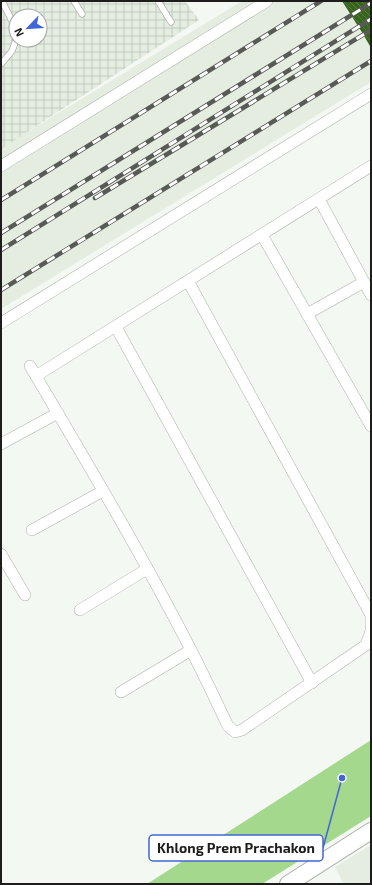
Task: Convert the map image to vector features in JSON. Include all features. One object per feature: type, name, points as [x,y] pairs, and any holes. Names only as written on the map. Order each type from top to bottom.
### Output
[{"type":"street","points":[[1,166],[267,1]]},
{"type":"street","points":[[1,323],[371,94]]},
{"type":"street","points":[[36,376],[371,166]]},
{"type":"street","points":[[319,199],[371,295]]},
{"type":"street","points":[[262,235],[371,426]]},
{"type":"street","points":[[30,366],[147,569],[191,650],[228,726],[235,732],[242,730],[366,645],[371,631],[371,612],[188,281]]},
{"type":"street","points":[[307,314],[364,282]]},
{"type":"street","points":[[116,327],[312,683]]},
{"type":"street","points":[[1,444],[58,413]]},
{"type":"street","points":[[32,530],[103,491]]},
{"type":"street","points":[[1,554],[25,595]]},
{"type":"street","points":[[80,610],[147,569]]},
{"type":"street","points":[[121,692],[191,650]]},
{"type":"street","points":[[296,880],[371,831]]},
{"type":"lane","points":[[2,1],[8,13]]},
{"type":"lane","points":[[74,1],[82,14]]},
{"type":"lane","points":[[158,1],[171,22]]},
{"type":"lane","points":[[1,64],[13,48]]},
{"type":"shaded area","points":[[1,1],[185,1],[199,20],[1,149]]},
{"type":"shaded area","points":[[242,1],[371,1],[371,82],[1,309],[1,148]]},
{"type":"shaded area","points":[[371,740],[371,816],[262,884],[147,884]]},
{"type":"shaded area","points":[[371,845],[371,884],[344,884],[335,867]]},
{"type":"building","points":[[342,1],[371,1],[371,48],[363,34]]},
{"type":"railway","points":[[1,200],[321,1]]},
{"type":"railway","points":[[1,233],[371,3]]},
{"type":"railway","points":[[1,250],[371,19]]},
{"type":"railway","points":[[95,198],[371,30]]},
{"type":"railway","points":[[1,290],[371,61]]},
{"type":"place","name":"Khlong Prem Prachakon","points":[[342,778]]}]
